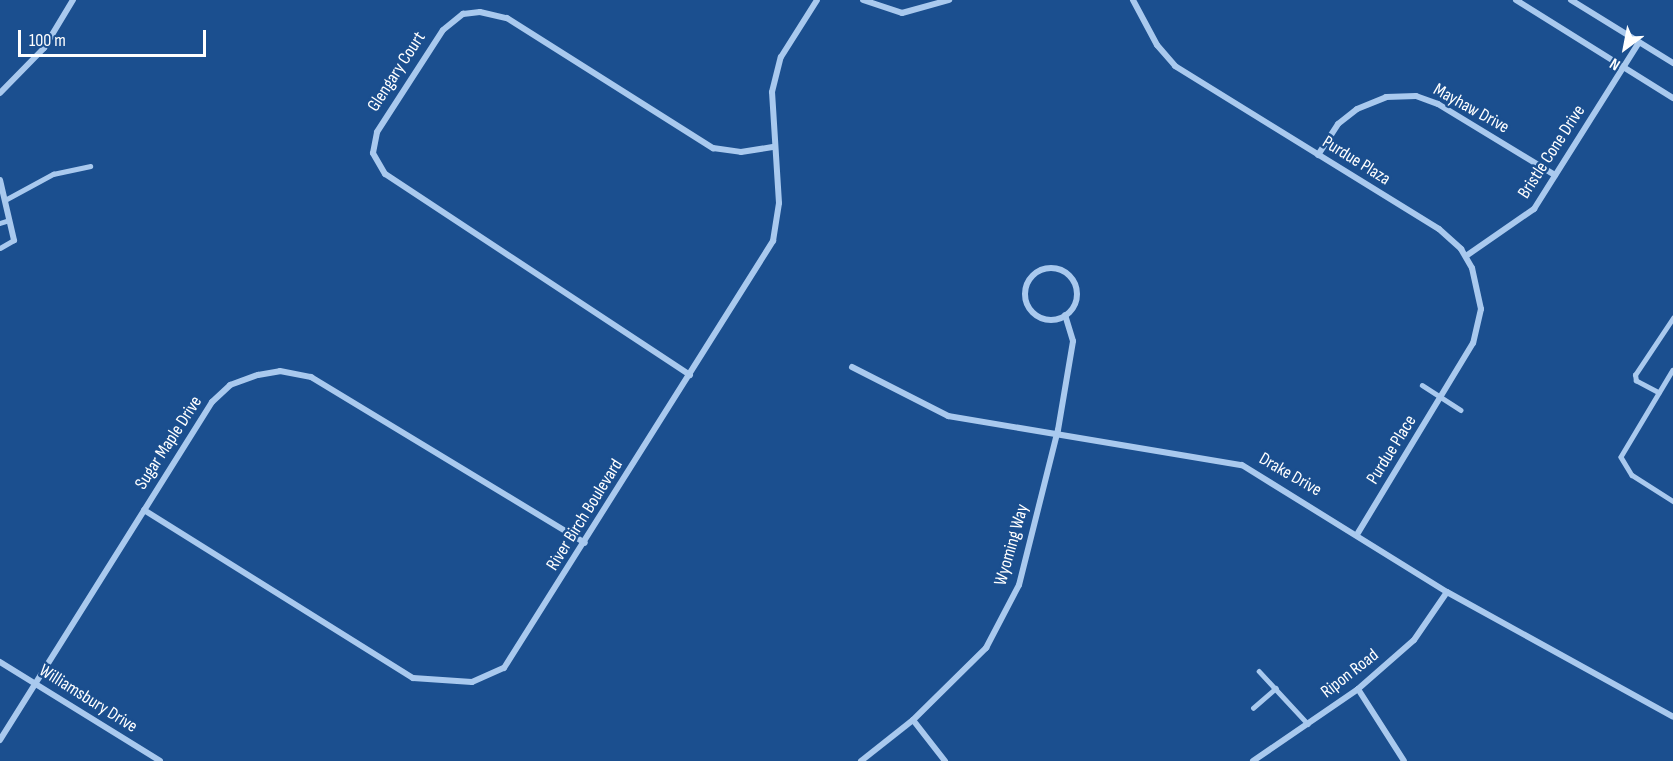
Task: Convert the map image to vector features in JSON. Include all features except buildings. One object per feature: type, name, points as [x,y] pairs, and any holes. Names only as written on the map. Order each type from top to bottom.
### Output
[{"type":"street","points":[[0,93],[44,48],[74,0]]},
{"type":"street","name":"River Birch Boulevard","points":[[144,510],[413,678],[444,684],[472,682],[504,668],[585,543],[773,241],[779,203],[773,147],[772,92],[781,57],[817,0]]},
{"type":"street","points":[[862,0],[902,13],[949,0]]},
{"type":"street","name":"Purdue Plaza","points":[[1133,0],[1157,45],[1175,66],[1439,229],[1466,256],[1479,290],[1480,317],[1451,384]]},
{"type":"street","points":[[1516,0],[1673,98]]},
{"type":"street","points":[[1571,0],[1673,63]]},
{"type":"street","name":"Glengary Court","points":[[690,375],[385,174],[373,153],[376,132],[443,30],[463,14],[480,12],[507,18],[713,148],[741,152],[773,147]]},
{"type":"street","name":"Bristle Cone Drive","points":[[1466,256],[1529,214],[1639,42]]},
{"type":"street","name":"Mayhaw Drive","points":[[1318,155],[1338,124],[1357,109],[1386,97],[1416,96],[1438,104],[1555,175]]},
{"type":"street","points":[[0,180],[14,240]]},
{"type":"street","points":[[1054,268],[1074,282],[1076,298],[1065,315],[1044,319],[1030,309],[1026,284],[1038,271],[1054,268]]},
{"type":"street","name":"Wyoming Way","points":[[861,761],[914,720],[986,648],[1019,585],[1058,430],[1073,341],[1065,315]]},
{"type":"street","name":"Drake Drive","points":[[852,367],[948,416],[1058,430],[1242,465],[1358,533],[1447,592],[1673,717]]},
{"type":"street","name":"Sugar Maple Drive","points":[[0,740],[212,402],[230,386],[280,371],[311,377],[585,543]]},
{"type":"street","name":"Purdue Place","points":[[1358,533],[1451,384]]},
{"type":"street","name":"Ripon Road","points":[[1253,761],[1358,689],[1414,640],[1447,592]]},
{"type":"street","name":"Williamsbury Drive","points":[[0,662],[160,761]]},
{"type":"street","points":[[1358,689],[1404,761]]},
{"type":"street","points":[[914,720],[945,761]]},
{"type":"lane","points":[[5,200],[52,174],[90,166]]},
{"type":"lane","points":[[0,223],[9,220]]},
{"type":"lane","points":[[0,248],[14,240]]},
{"type":"lane","points":[[1659,393],[1636,381],[1635,375],[1673,318]]},
{"type":"lane","points":[[1673,370],[1621,458],[1632,475],[1673,501]]},
{"type":"lane","points":[[1422,385],[1461,410]]},
{"type":"lane","points":[[1259,671],[1308,724]]},
{"type":"lane","points":[[1253,708],[1276,688]]}]
